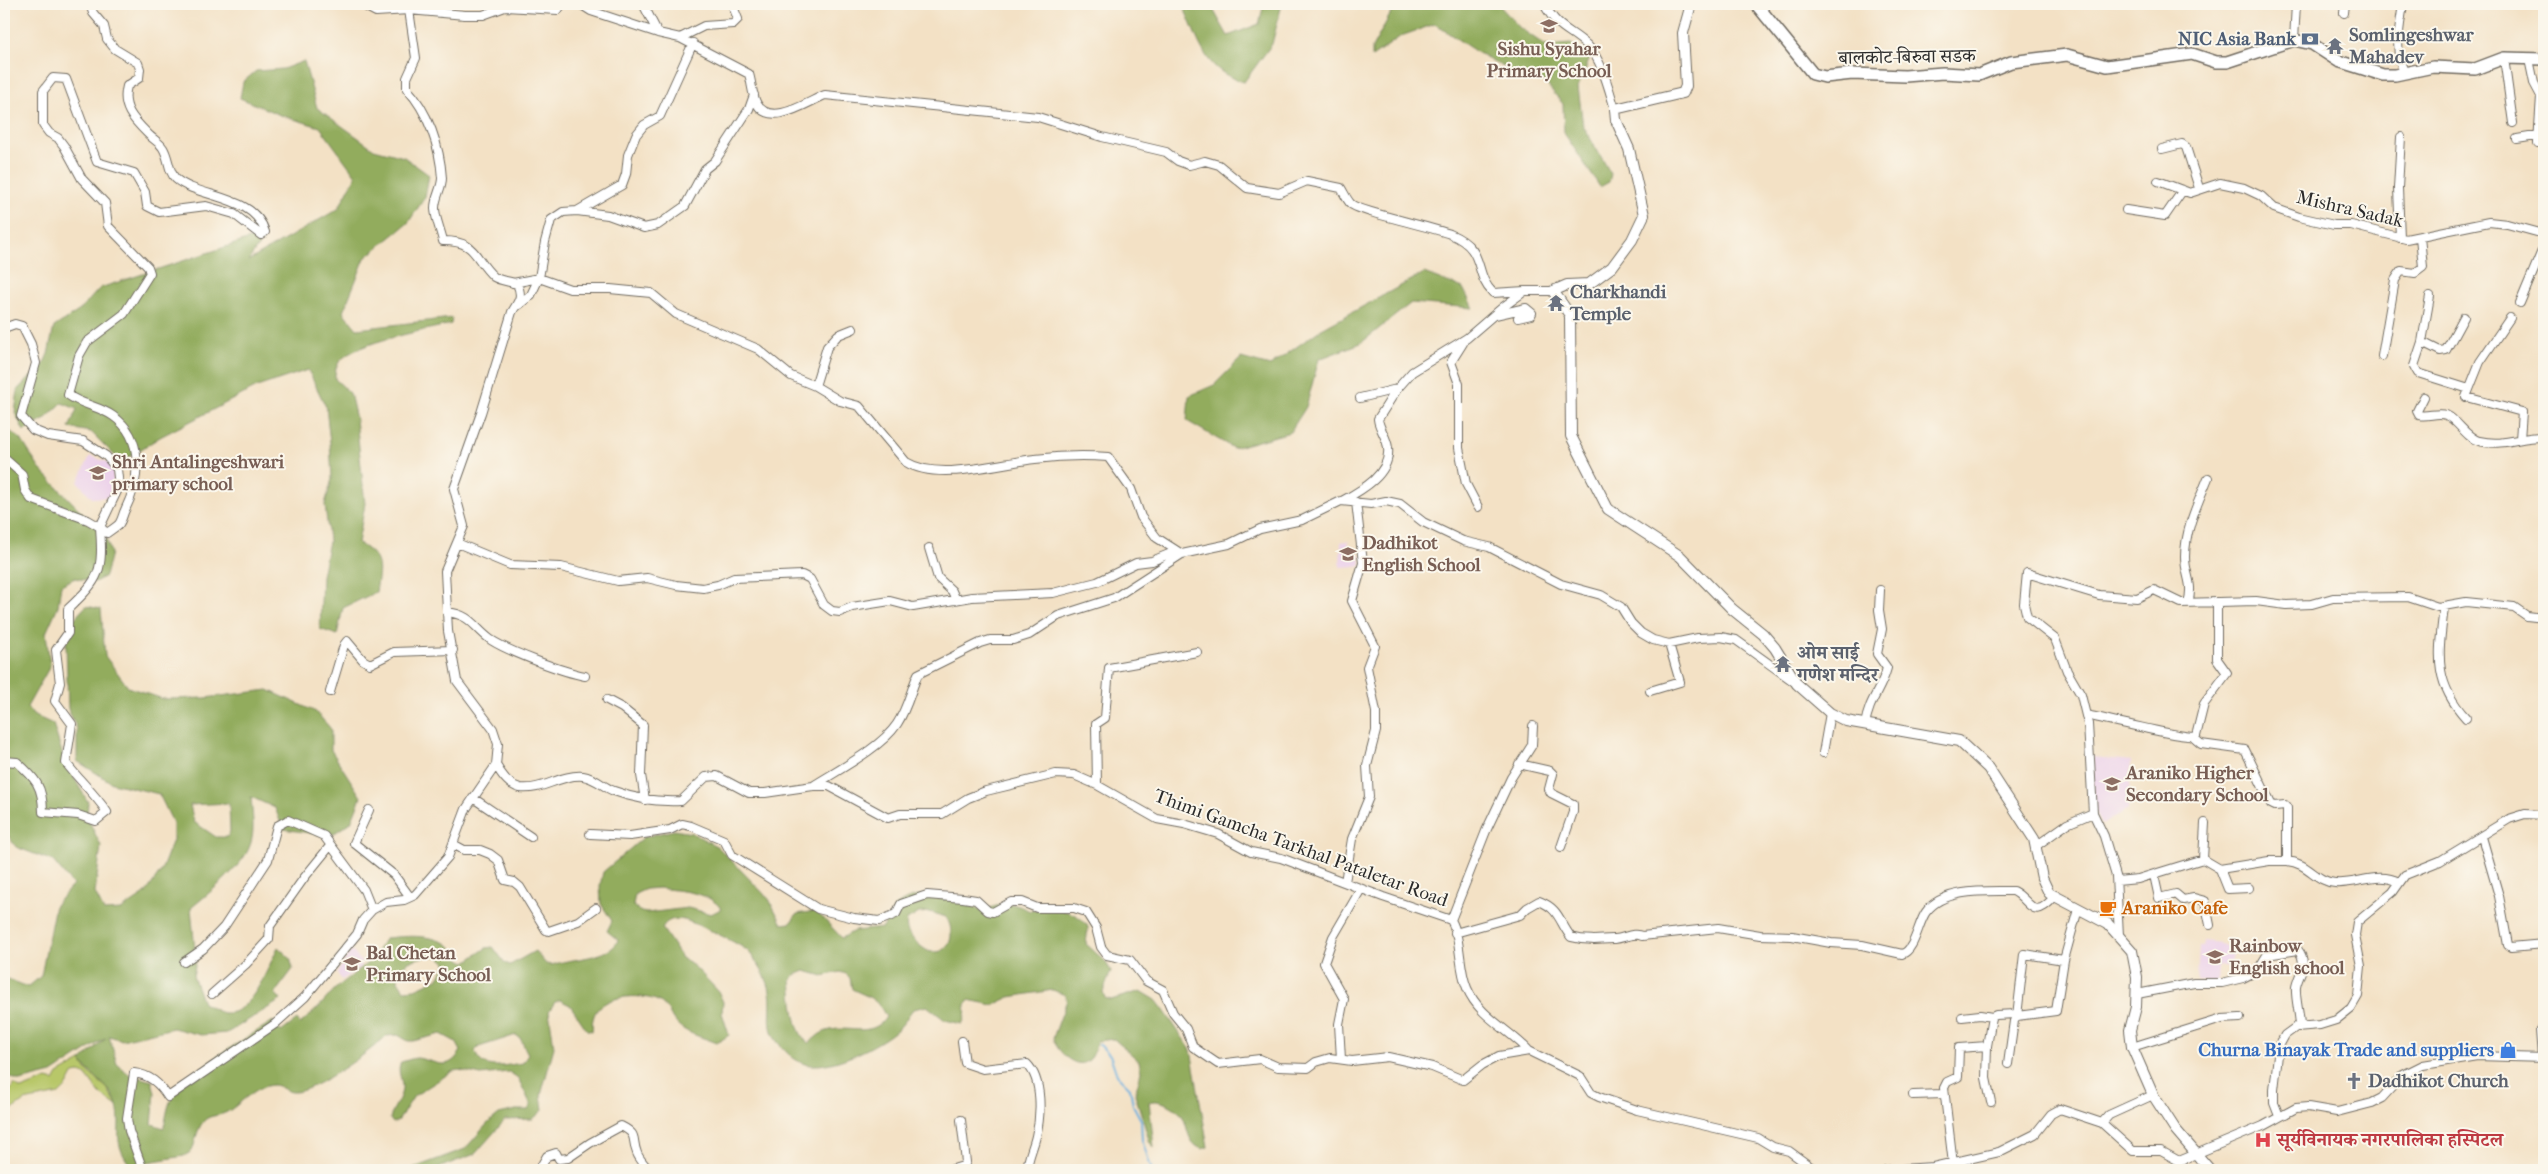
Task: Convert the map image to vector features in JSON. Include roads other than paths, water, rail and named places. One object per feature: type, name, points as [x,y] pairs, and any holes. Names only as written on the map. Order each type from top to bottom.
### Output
[{"type":"main road","name":"बालकोट-बिरुवा सडक","points":[[1756,4],[1813,74],[1825,77],[1852,74],[1905,76],[1943,73],[1979,75],[2012,62],[2056,55],[2076,56],[2099,66],[2192,54],[2216,62],[2227,62],[2294,40]]},
{"type":"main road","points":[[2294,40],[2312,44],[2338,60],[2373,74],[2395,75],[2434,67],[2475,69],[2504,58],[2544,59]]},
{"type":"street","points":[[4,458],[22,474],[25,490],[31,499],[100,526],[107,533],[119,524],[131,498],[138,467],[136,448],[125,428],[114,416],[99,408],[77,402],[68,395],[78,356],[87,342],[124,314],[150,273],[148,267],[108,226],[105,203],[82,179],[64,146],[58,138],[49,133],[44,125],[43,91],[53,78],[66,79],[97,162],[134,173],[144,192],[147,206],[152,210],[159,212],[206,206],[234,214],[261,235],[265,232],[262,222],[247,210],[219,195],[188,186],[175,178],[163,147],[130,114],[123,98],[126,86],[139,78],[140,69],[138,63],[115,49],[107,39],[104,26],[93,13],[90,4]]},
{"type":"street","points":[[361,4],[376,12],[409,10],[483,15],[505,7],[558,10],[562,4]]},
{"type":"street","points":[[580,4],[591,11],[693,43],[749,74],[758,107],[775,114],[796,110],[826,95],[1038,117],[1102,137],[1166,152],[1178,161],[1189,165],[1205,162],[1219,165],[1247,188],[1279,192],[1307,181],[1341,188],[1352,205],[1451,235],[1472,248],[1480,264],[1481,276],[1493,293],[1553,291],[1567,285],[1589,284],[1612,267],[1632,240],[1644,215],[1629,149],[1616,120],[1605,76],[1588,46],[1565,31],[1552,19],[1544,4]]},
{"type":"street","points":[[643,4],[658,33]]},
{"type":"street","points":[[680,38],[704,26],[733,24],[738,19],[732,4]]},
{"type":"street","points":[[1615,110],[1683,93],[1686,86],[1684,33],[1692,4]]},
{"type":"street","points":[[2294,40],[2296,4]]},
{"type":"street","points":[[2344,13],[2346,4]]},
{"type":"street","points":[[2405,73],[2400,64],[2398,48],[2403,4],[2417,6],[2443,4]]},
{"type":"street","points":[[409,10],[416,58],[407,78],[407,89],[416,98],[429,123],[437,148],[442,179],[435,208],[443,241],[458,241],[469,247],[495,278],[512,282],[539,278],[570,289],[610,288],[651,293],[676,314],[758,349],[791,376],[815,386],[840,401],[859,406],[906,462],[916,468],[963,470],[1082,455],[1108,457],[1131,489],[1141,517],[1157,538],[1179,552]]},
{"type":"street","points":[[578,211],[622,185],[626,174],[628,155],[636,135],[644,124],[660,116],[693,43]]},
{"type":"street","points":[[2504,58],[2513,123]]},
{"type":"street","points":[[2529,59],[2534,83],[2541,96],[2542,135],[2538,143]]},
{"type":"street","points":[[512,312],[531,295],[539,278],[551,220],[563,212],[578,211],[608,215],[644,228],[658,225],[685,206],[705,169],[715,161],[749,109],[754,94]]},
{"type":"street","points":[[2517,140],[2542,135]]},
{"type":"street","points":[[2400,238],[2398,188],[2401,137]]},
{"type":"street","points":[[2162,149],[2182,144],[2186,147],[2199,188]]},
{"type":"street","name":"Mishra Sadak","points":[[2158,181],[2190,193],[2199,188],[2220,183],[2244,188],[2261,196],[2274,208],[2299,217],[2334,225],[2351,225],[2400,238],[2420,237],[2489,222],[2507,224],[2544,234]]},
{"type":"street","points":[[2126,210],[2165,216],[2183,190]]},
{"type":"street","points":[[2382,356],[2395,280],[2401,271],[2416,273],[2423,267],[2420,237]]},
{"type":"street","points":[[2520,303],[2544,246]]},
{"type":"street","points":[[143,1170],[129,1131],[127,1118],[132,1097],[134,1073],[144,1074],[160,1084],[168,1097],[275,1024],[306,997],[357,934],[363,920],[372,910],[386,902],[415,895],[448,857],[466,809],[496,765],[498,744],[493,729],[457,681],[447,612],[445,571],[464,526],[454,489],[481,413],[512,312],[521,297],[516,284],[512,282]]},
{"type":"street","points":[[457,543],[510,565],[561,567],[618,581],[647,578],[691,588],[718,585],[734,578],[802,575],[810,579],[824,604],[832,611],[840,612],[852,607],[890,601],[913,607],[956,600],[1052,593],[1097,582],[1136,563],[1152,561],[1179,552],[1229,544],[1260,529],[1302,520],[1367,486],[1386,464],[1388,449],[1378,419],[1397,388],[1412,372],[1467,338],[1493,315],[1525,291]]},
{"type":"street","points":[[1553,291],[1570,315],[1570,436],[1608,509],[1680,556],[1732,609],[1763,634],[1797,684]]},
{"type":"street","points":[[2430,296],[2422,342],[2414,366],[2418,373],[2469,389]]},
{"type":"street","points":[[1493,315],[1526,308],[1532,313],[1531,316],[1518,318]]},
{"type":"street","points":[[2422,342],[2440,352],[2446,350],[2464,317]]},
{"type":"street","points":[[2510,318],[2480,362],[2466,397],[2522,412],[2520,439]]},
{"type":"street","points":[[4,328],[14,324],[22,326],[32,344],[36,363],[22,416],[32,430],[48,436],[83,441],[106,456],[117,470],[119,487],[100,526],[102,558],[93,586],[68,608],[68,632],[56,650],[60,683],[55,701],[72,724],[66,762],[84,787],[99,800],[107,812],[96,821],[78,816],[43,812],[43,800],[36,778],[17,762],[4,761]]},
{"type":"street","points":[[815,386],[827,347],[838,335],[853,329]]},
{"type":"street","points":[[1467,338],[1451,362],[1460,384],[1458,448],[1466,484],[1478,506]]},
{"type":"street","points":[[1360,398],[1397,388]]},
{"type":"street","points":[[2424,397],[2417,411],[2419,415],[2440,414],[2448,416],[2469,436],[2478,441],[2500,444],[2520,439],[2544,437]]},
{"type":"street","points":[[2188,603],[2192,588],[2185,558],[2188,529],[2208,478]]},
{"type":"street","points":[[1341,501],[1400,504],[1423,522],[1463,541],[1489,546],[1561,584],[1601,595],[1620,606],[1631,623],[1641,633],[1669,644],[1698,638],[1721,637],[1736,640],[1797,684],[1830,713],[1846,720],[1865,725],[1949,738],[1964,744],[1993,776],[2034,838],[2045,887],[2054,897],[2108,924],[2134,958],[2137,994],[2136,1007],[2131,1021],[2132,1047],[2154,1095],[2175,1129],[2210,1170]]},
{"type":"street","points":[[1345,882],[1352,839],[1369,797],[1366,766],[1376,731],[1376,712],[1367,667],[1375,646],[1352,601],[1362,563],[1356,502]]},
{"type":"street","points":[[929,548],[938,578],[952,591],[956,600]]},
{"type":"street","points":[[813,786],[870,750],[887,736],[898,724],[906,708],[918,674],[985,642],[1013,640],[1029,635],[1058,616],[1114,598],[1179,552]]},
{"type":"street","points":[[2119,936],[2117,881],[2104,836],[2093,812],[2088,724],[2081,695],[2067,671],[2055,639],[2027,617],[2024,604],[2026,574],[2030,573],[2052,582],[2099,595],[2137,598],[2154,590],[2175,601],[2188,603],[2256,601],[2286,605],[2312,604],[2333,598],[2408,597],[2417,598],[2431,606],[2444,607],[2466,602],[2514,607],[2527,616],[2544,618]]},
{"type":"street","points":[[1865,725],[1870,701],[1884,682],[1887,668],[1877,654],[1882,629],[1880,590]]},
{"type":"street","points":[[2194,738],[2204,704],[2227,673],[2217,659],[2217,602]]},
{"type":"street","points":[[2444,607],[2439,654],[2440,672],[2445,688],[2455,706],[2466,718]]},
{"type":"street","points":[[447,612],[462,614],[485,635],[504,647],[571,674],[585,676]]},
{"type":"street","points":[[330,692],[344,645],[347,641],[363,660],[370,664],[394,652],[453,650]]},
{"type":"street","points":[[1650,691],[1680,682],[1669,644]]},
{"type":"street","points":[[1097,784],[1096,724],[1105,718],[1109,668],[1196,652]]},
{"type":"street","points":[[607,700],[622,708],[643,725],[641,775],[645,800]]},
{"type":"street","points":[[1823,753],[1830,713]]},
{"type":"street","points":[[2086,715],[2194,738],[2201,744],[2218,748],[2226,746],[2239,748],[2247,752],[2251,765],[2271,804],[2287,806],[2287,861]]},
{"type":"street","points":[[1451,920],[1486,831],[1519,764],[1532,745],[1533,726]]},
{"type":"street","points":[[1519,764],[1550,771],[1553,774],[1549,789],[1551,793],[1573,804],[1573,812],[1561,847]]},
{"type":"street","name":"Thimi Gamcha Tarkhal Pataletar Road","points":[[496,765],[506,780],[520,788],[540,786],[566,777],[584,776],[597,781],[614,792],[645,800],[681,801],[706,777],[717,776],[749,793],[829,786],[888,818],[900,814],[942,814],[968,798],[986,790],[1056,774],[1074,776],[1097,784],[1157,819],[1184,824],[1218,834],[1252,852],[1281,858],[1361,889],[1451,920],[1466,987],[1472,998],[1488,1017],[1529,1051],[1580,1076],[1590,1092],[1599,1098],[1637,1110],[1758,1138],[1773,1147],[1789,1151],[1814,1170]]},
{"type":"street","points":[[473,798],[531,837]]},
{"type":"street","points":[[369,810],[354,843],[394,875],[410,897]]},
{"type":"street","points":[[2036,846],[2067,824],[2093,812]]},
{"type":"street","points":[[2279,1116],[2274,1103],[2274,1090],[2279,1046],[2288,1032],[2300,1027],[2328,1024],[2351,1008],[2359,992],[2361,972],[2355,927],[2362,918],[2393,892],[2405,875],[2440,860],[2510,819],[2525,814],[2544,815]]},
{"type":"street","points":[[184,962],[203,949],[224,927],[268,860],[277,826],[288,820],[303,825],[324,836],[353,873],[364,890],[372,910]]},
{"type":"street","points":[[2203,859],[2205,823]]},
{"type":"street","points":[[590,834],[630,836],[670,830],[682,824],[691,826],[724,840],[732,855],[818,909],[854,918],[886,919],[896,914],[901,904],[913,898],[927,895],[976,900],[988,911],[993,912],[1011,902],[1022,902],[1037,908],[1074,908],[1086,912],[1096,928],[1101,947],[1107,955],[1130,960],[1146,981],[1163,990],[1172,1013],[1186,1029],[1193,1047],[1212,1062],[1218,1064],[1260,1059],[1278,1067],[1308,1068],[1316,1062],[1330,1058],[1361,1061],[1388,1057],[1432,1067],[1462,1080],[1482,1065],[1499,1056],[1529,1051]]},
{"type":"street","points":[[2482,837],[2497,886],[2508,945],[2511,947],[2544,944]]},
{"type":"street","points":[[453,844],[464,850],[480,850],[498,860],[505,880],[514,882],[520,887],[549,932],[578,921],[596,908]]},
{"type":"street","points":[[212,994],[246,964],[269,938],[270,926],[304,878],[330,846]]},
{"type":"street","points":[[2117,881],[2154,875],[2203,859],[2220,869],[2228,889],[2249,888]]},
{"type":"street","points":[[2220,869],[2269,861],[2287,861],[2303,864],[2330,882],[2350,883],[2382,877],[2399,882]]},
{"type":"street","points":[[2154,875],[2159,898],[2176,894],[2183,900],[2194,898],[2205,901],[2210,925]]},
{"type":"street","points":[[1341,1059],[1339,1024],[1344,999],[1324,963],[1333,937],[1361,889]]},
{"type":"street","points":[[1455,933],[1480,924],[1500,922],[1513,918],[1539,901],[1548,905],[1561,917],[1571,937],[1587,941],[1616,939],[1637,934],[1642,936],[1718,928],[1760,935],[1792,936],[1831,943],[1862,945],[1902,954],[1907,952],[1911,945],[1926,911],[1946,898],[1963,892],[2012,891],[2025,904],[2040,908],[2046,907],[2054,897]]},
{"type":"street","points":[[1962,1017],[1980,1015],[1992,1018],[1996,1015],[2055,1012],[2064,960],[2078,909]]},
{"type":"street","points":[[2137,994],[2194,983],[2222,983],[2243,978],[2258,970],[2267,955],[2298,950],[2302,965],[2302,974],[2296,988],[2300,1027]]},
{"type":"street","points":[[2008,1064],[2024,954],[2064,960]]},
{"type":"street","points":[[1991,1102],[1986,1078],[1987,1046],[1992,1018]]},
{"type":"street","points":[[2132,1047],[2222,1019],[2240,1018]]},
{"type":"street","points":[[2179,1161],[2225,1140],[2263,1126],[2296,1108],[2308,1107],[2337,1112],[2366,1105],[2382,1098],[2408,1071],[2437,1062],[2477,1056],[2543,1058],[2540,1030],[2544,1023]]},
{"type":"street","points":[[962,1041],[965,1063],[982,1069],[1027,1064],[1034,1071],[1040,1119],[1028,1157],[1027,1170]]},
{"type":"street","points":[[1952,1164],[1944,1094],[1945,1084],[1958,1077],[1959,1048],[1987,1046]]},
{"type":"street","points":[[1913,1095],[1944,1094]]},
{"type":"street","points":[[2102,1123],[2109,1115],[2154,1095]]},
{"type":"street","points":[[1886,1170],[1952,1164],[2009,1149],[2035,1134],[2051,1114],[2060,1108],[2102,1123],[2133,1151],[2161,1151],[2179,1161]]},
{"type":"street","points":[[950,1170],[963,1166],[966,1162],[961,1120]]},
{"type":"street","points":[[539,1170],[547,1156],[556,1153],[560,1159],[568,1158],[621,1126],[631,1131],[635,1138],[637,1152],[649,1170]]},
{"type":"street","points":[[2179,1161],[2180,1170]]},
{"type":"waterway","points":[[1099,1044],[1110,1055],[1117,1075],[1130,1088],[1133,1105],[1141,1120],[1142,1140],[1152,1170]]},
{"type":"place","name":"Sishu Syahar Primary School","points":[[1549,26]]},
{"type":"place","name":"NIC Asia Bank","points":[[2310,39]]},
{"type":"place","name":"Somlingeshwar Mahadev","points":[[2335,46]]},
{"type":"place","name":"Charkhandi Temple","points":[[1556,303]]},
{"type":"place","name":"Shri Antalingeshwari primary school","points":[[98,473]]},
{"type":"place","name":"Dadhikot English School","points":[[1348,554]]},
{"type":"place","name":"ओम साई गणेश मन्दिर","points":[[1783,664]]},
{"type":"place","name":"Araniko Higher Secondary School","points":[[2112,784]]},
{"type":"place","name":"Araniko Cafe","points":[[2108,908]]},
{"type":"place","name":"Rainbow English school","points":[[2215,957]]},
{"type":"place","name":"Bal Chetan Primary School","points":[[352,964]]},
{"type":"place","name":"Churna Binayak Trade and suppliers","points":[[2508,1050]]},
{"type":"place","name":"Dadhikot Church","points":[[2354,1081]]},
{"type":"place","name":"सूर्यविनायक नगरपालिका हस्पिटल","points":[[2263,1140]]}]
